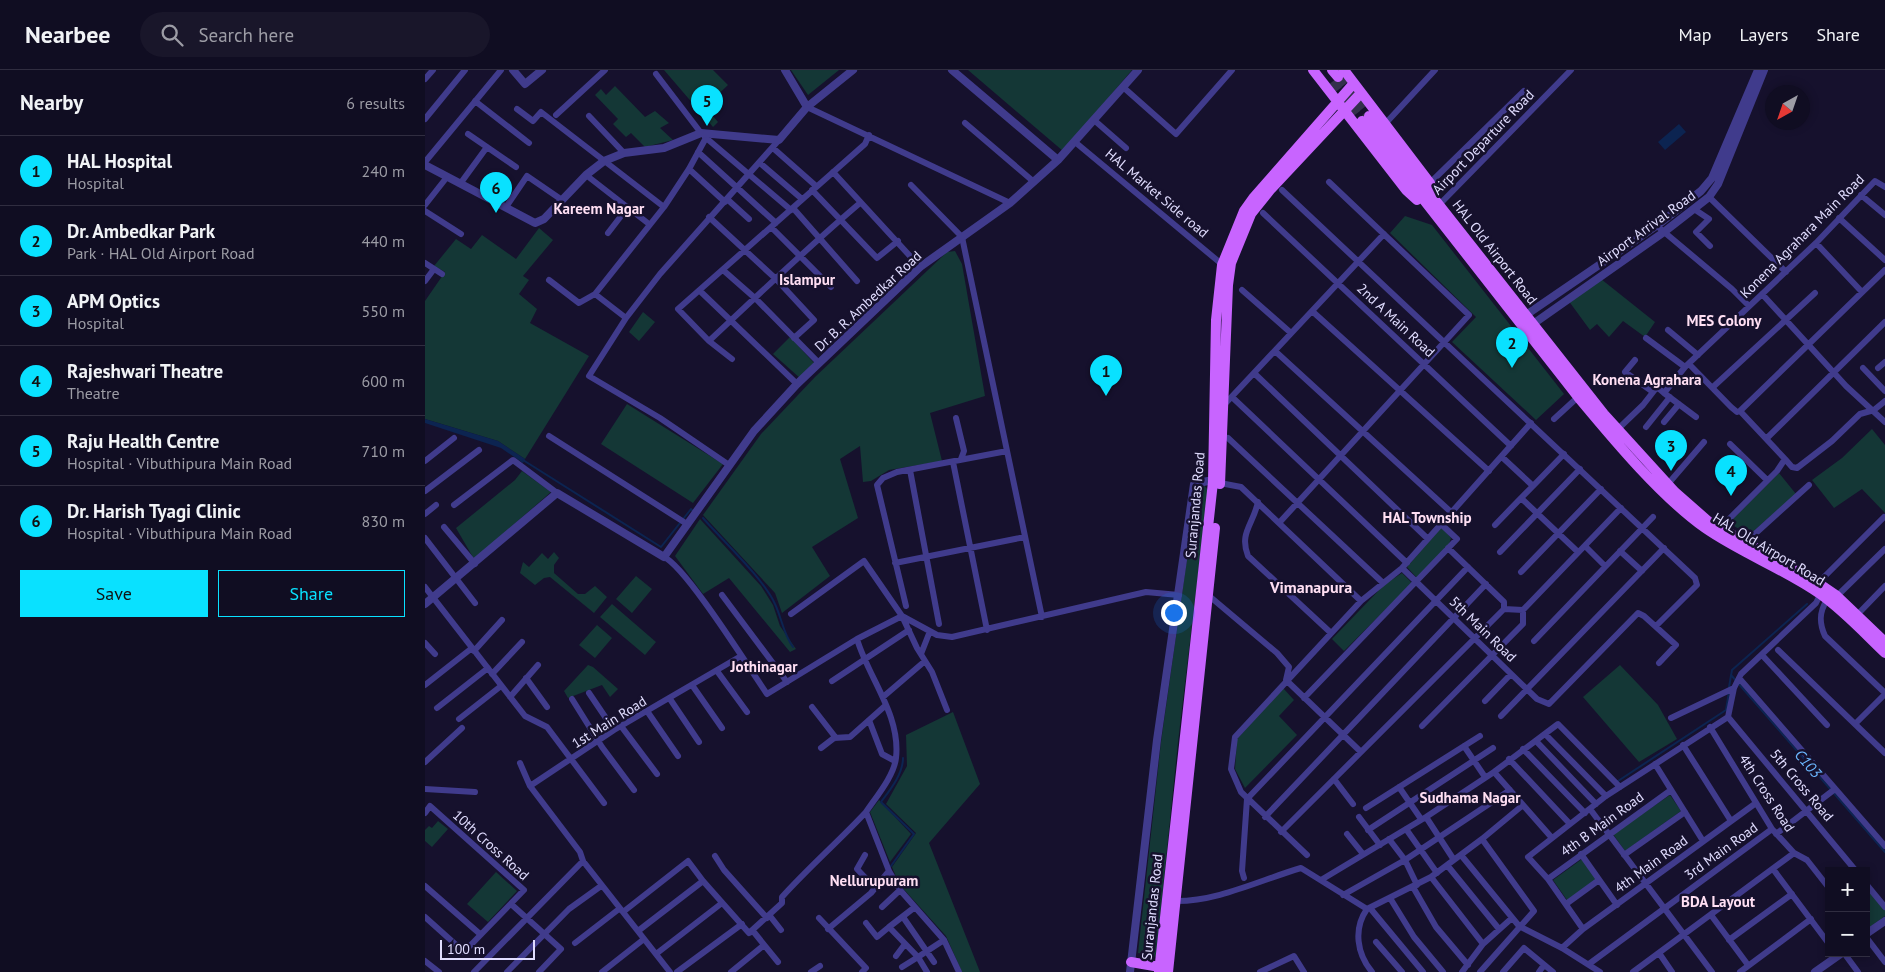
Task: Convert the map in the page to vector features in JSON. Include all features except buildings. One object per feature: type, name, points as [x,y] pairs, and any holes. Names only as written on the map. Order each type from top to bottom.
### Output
[{"type":"main road","points":[[1313,70],[1406,190],[1420,203],[1436,204]]},
{"type":"main road","points":[[1322,70],[1353,82],[1430,183],[1436,204]]},
{"type":"main road","name":"Suranjandas Road","points":[[1170,900],[1208,595],[1220,405],[1216,320],[1226,267],[1241,220],[1254,197],[1353,82]]},
{"type":"main road","name":"Suranjandas Road","points":[[1226,267],[1251,214],[1271,189],[1361,92]]},
{"type":"main road","points":[[1366,118],[1436,204]]},
{"type":"main road","name":"HAL Old Airport Road","points":[[1436,204],[1618,429],[1692,513],[1819,583],[1828,597],[1885,652]]},
{"type":"main road","name":"HAL Old Airport Road","points":[[1436,204],[1579,397],[1610,435],[1692,513],[1730,544],[1828,597],[1857,615],[1885,642]]},
{"type":"main road","name":"Suranjandas Road","points":[[1164,970],[1216,483]]},
{"type":"main road","points":[[1130,967],[1164,970]]},
{"type":"street","points":[[425,79],[433,70]]},
{"type":"street","points":[[425,119],[465,70]]},
{"type":"street","points":[[501,70],[425,164],[535,223],[544,219],[586,175],[604,161],[624,153],[664,148],[705,135],[779,140]]},
{"type":"street","points":[[513,70],[525,84],[542,70]]},
{"type":"street","points":[[557,115],[605,70]]},
{"type":"street","points":[[785,70],[807,107],[1010,203]]},
{"type":"street","points":[[729,465],[660,418],[589,376],[627,318],[709,217],[751,174],[807,107],[853,70]]},
{"type":"street","points":[[952,70],[1058,160]]},
{"type":"street","name":"Dr. B. R. Ambedkar Road","points":[[663,557],[754,431],[797,384],[921,267],[1010,203],[1058,160],[1138,70]]},
{"type":"street","points":[[1123,87],[1176,134],[1231,70]]},
{"type":"street","points":[[1385,124],[1435,70]]},
{"type":"street","name":"Airport Departure Road","points":[[1436,204],[1571,70]]},
{"type":"street","name":"Airport Arrival Road","points":[[1530,319],[1657,226],[1701,191],[1712,178],[1758,70]]},
{"type":"street","name":"Airport Arrival Road","points":[[1530,319],[1664,232],[1709,197],[1718,184],[1764,70]]},
{"type":"street","points":[[656,74],[705,135],[792,209],[857,281]]},
{"type":"street","points":[[1430,183],[1524,91]]},
{"type":"street","points":[[475,101],[529,143]]},
{"type":"street","points":[[517,109],[533,122],[541,112],[664,207]]},
{"type":"street","points":[[589,116],[624,153]]},
{"type":"street","points":[[1094,120],[1126,148]]},
{"type":"street","points":[[965,123],[1034,182]]},
{"type":"street","points":[[468,134],[516,167]]},
{"type":"street","points":[[549,280],[579,303],[595,294],[664,207],[689,170],[705,135]]},
{"type":"street","points":[[732,359],[709,340],[678,309],[865,144],[869,135]]},
{"type":"street","name":"HAL Market Side road","points":[[1075,142],[1226,267]]},
{"type":"street","points":[[460,184],[487,147]]},
{"type":"street","points":[[773,148],[814,188],[840,220],[877,258],[898,241]]},
{"type":"street","points":[[698,152],[738,188],[774,225],[798,257],[831,287]]},
{"type":"street","points":[[760,163],[802,199]]},
{"type":"street","points":[[689,170],[749,219]]},
{"type":"street","points":[[833,172],[921,267]]},
{"type":"street","points":[[586,175],[649,224]]},
{"type":"street","points":[[506,207],[527,176],[562,200]]},
{"type":"street","points":[[425,205],[447,177]]},
{"type":"street","name":"Konena Agrahara Main Road","points":[[1645,427],[1687,366],[1698,355],[1786,272],[1875,181],[1885,187]]},
{"type":"street","points":[[1279,523],[1469,315],[1329,182]]},
{"type":"street","points":[[911,185],[962,237],[1042,617]]},
{"type":"street","points":[[1282,190],[1695,578],[1697,583],[1656,626],[1676,645],[1659,663]]},
{"type":"street","points":[[1861,195],[1885,215]]},
{"type":"street","points":[[1709,197],[1786,272]]},
{"type":"street","points":[[709,340],[756,299],[798,257],[860,203]]},
{"type":"street","points":[[608,233],[628,207]]},
{"type":"street","points":[[1694,209],[1709,219],[1696,232],[1711,246]]},
{"type":"street","points":[[425,211],[461,234]]},
{"type":"street","name":"2nd A Main Road","points":[[1263,213],[1511,446]]},
{"type":"street","points":[[709,217],[744,252],[776,279],[814,320],[794,338]]},
{"type":"street","points":[[1839,218],[1885,260]]},
{"type":"street","points":[[1657,226],[1732,288],[1749,306]]},
{"type":"street","points":[[1220,405],[1232,398],[1384,234]]},
{"type":"street","points":[[1815,243],[1863,292]]},
{"type":"street","points":[[425,263],[442,274]]},
{"type":"street","points":[[425,281],[434,268]]},
{"type":"street","points":[[723,270],[756,299],[819,363]]},
{"type":"street","points":[[1741,411],[1885,270]]},
{"type":"street","points":[[1242,290],[1291,333]]},
{"type":"street","points":[[700,291],[797,384]]},
{"type":"street","points":[[1713,387],[1815,293]]},
{"type":"street","points":[[595,294],[627,318]]},
{"type":"street","points":[[1762,294],[1834,372],[1885,422]]},
{"type":"street","points":[[1312,311],[1489,471]]},
{"type":"street","points":[[1767,438],[1885,322]]},
{"type":"street","points":[[1668,330],[1698,355]]},
{"type":"street","points":[[1646,338],[1687,366],[1713,387],[1737,412],[1741,411],[1792,467]]},
{"type":"street","points":[[1275,351],[1451,513]]},
{"type":"street","points":[[1635,360],[1625,372],[1653,392]]},
{"type":"street","points":[[1878,368],[1885,362]]},
{"type":"street","points":[[1863,368],[1885,391]]},
{"type":"street","points":[[1254,373],[1428,539]]},
{"type":"street","points":[[1618,429],[1625,424],[1657,387],[1696,417]]},
{"type":"street","points":[[1554,419],[1579,397]]},
{"type":"street","name":"5th Main Road","points":[[1232,398],[1318,479],[1404,565],[1416,582],[1537,699],[1549,704],[1638,614],[1642,614],[1656,626]]},
{"type":"street","points":[[1777,471],[1792,467],[1797,468],[1860,414],[1874,410],[1885,401]]},
{"type":"street","points":[[1664,422],[1679,404]]},
{"type":"street","points":[[956,418],[963,451],[961,459]]},
{"type":"street","points":[[1307,855],[1247,799],[1231,769],[1235,737],[1361,601],[1404,565],[1531,423]]},
{"type":"street","points":[[549,436],[687,524]]},
{"type":"street","points":[[425,461],[454,438]]},
{"type":"street","points":[[1228,438],[1383,582]]},
{"type":"street","points":[[1668,484],[1704,442]]},
{"type":"street","points":[[1730,444],[1767,480]]},
{"type":"street","points":[[425,491],[479,450]]},
{"type":"street","points":[[906,606],[877,485],[883,478],[910,470],[1007,451]]},
{"type":"street","points":[[1495,525],[1564,454]]},
{"type":"street","points":[[1502,456],[1533,486]]},
{"type":"street","points":[[1720,528],[1777,471],[1785,459]]},
{"type":"street","points":[[454,505],[513,460],[557,493],[671,560],[699,596],[767,694],[857,639],[902,616]]},
{"type":"street","points":[[953,462],[987,630]]},
{"type":"street","points":[[1499,552],[1580,469]]},
{"type":"street","points":[[910,470],[939,624]]},
{"type":"street","points":[[1130,967],[1157,740],[1194,484],[1207,481],[1241,487],[1361,601]]},
{"type":"street","points":[[1746,542],[1809,485]]},
{"type":"street","points":[[1521,572],[1601,489]]},
{"type":"street","points":[[425,604],[475,564],[557,493]]},
{"type":"street","points":[[1521,498],[1578,552]]},
{"type":"street","points":[[1258,502],[1255,518],[1246,532],[1243,542],[1248,556],[1331,632]]},
{"type":"street","points":[[425,514],[436,505]]},
{"type":"street","points":[[1422,726],[1523,624],[1523,610],[1621,508]]},
{"type":"street","points":[[1534,641],[1653,517]]},
{"type":"street","points":[[1819,583],[1884,517]]},
{"type":"street","points":[[1304,698],[1457,539],[1441,524]]},
{"type":"street","points":[[444,527],[475,564]]},
{"type":"street","points":[[895,563],[1025,537]]},
{"type":"street","points":[[425,538],[475,603]]},
{"type":"street","points":[[1585,546],[1605,566]]},
{"type":"street","points":[[1281,832],[1503,609],[1504,602],[1448,548]]},
{"type":"street","points":[[1501,716],[1664,548]]},
{"type":"street","points":[[1583,929],[1548,879],[1529,857],[1606,796],[1728,717],[1734,688],[1739,678],[1816,603],[1828,597],[1885,549]]},
{"type":"street","points":[[1621,550],[1642,570]]},
{"type":"street","points":[[791,614],[864,561],[902,616],[947,710]]},
{"type":"street","points":[[1245,878],[1242,871],[1247,799],[1468,567]]},
{"type":"street","points":[[1265,817],[1486,584]]},
{"type":"street","points":[[1857,615],[1885,586]]},
{"type":"street","name":"1st Main Road","points":[[425,587],[525,716],[547,727],[572,760],[614,730],[741,656]]},
{"type":"street","points":[[902,616],[937,635],[952,637],[1145,592],[1179,595]]},
{"type":"street","points":[[722,595],[787,682]]},
{"type":"street","points":[[1208,595],[1259,636],[1285,661],[1289,667],[1286,680]]},
{"type":"street","points":[[1828,597],[1821,610],[1820,626],[1825,636],[1885,693],[1855,724]]},
{"type":"street","points":[[1503,609],[1523,610]]},
{"type":"street","points":[[425,685],[473,650],[502,620]]},
{"type":"street","points":[[832,681],[909,630]]},
{"type":"street","points":[[921,654],[930,631]]},
{"type":"street","points":[[749,933],[769,917],[782,903],[782,897],[802,875],[831,849],[866,812],[895,761],[895,739],[886,705],[863,659],[857,639]]},
{"type":"street","points":[[437,708],[490,671],[522,642]]},
{"type":"street","points":[[425,643],[435,654]]},
{"type":"street","points":[[1778,650],[1885,753]]},
{"type":"street","points":[[1763,655],[1827,725]]},
{"type":"street","points":[[883,697],[925,661]]},
{"type":"street","points":[[509,697],[538,665]]},
{"type":"street","points":[[717,670],[747,712]]},
{"type":"street","points":[[1485,701],[1511,674]]},
{"type":"street","points":[[526,678],[547,707]]},
{"type":"street","points":[[1739,678],[1885,846]]},
{"type":"street","points":[[1286,680],[1361,752]]},
{"type":"street","points":[[459,719],[501,686]]},
{"type":"street","points":[[692,686],[722,728]]},
{"type":"street","points":[[1671,718],[1734,688]]},
{"type":"street","points":[[589,693],[614,730]]},
{"type":"street","points":[[572,699],[634,790]]},
{"type":"street","points":[[670,699],[699,742]]},
{"type":"street","points":[[821,748],[836,738],[850,737],[886,705]]},
{"type":"street","points":[[812,707],[836,738]]},
{"type":"street","points":[[647,712],[678,756]]},
{"type":"street","name":"5th Cross Road","points":[[1728,717],[1853,867]]},
{"type":"street","points":[[869,720],[882,754],[895,761]]},
{"type":"street","points":[[1321,880],[1406,829],[1494,772],[1559,724],[1620,787]]},
{"type":"street","points":[[621,726],[657,774]]},
{"type":"street","name":"4th Cross Road","points":[[1710,727],[1774,832],[1794,853],[1807,860],[1825,883]]},
{"type":"street","points":[[425,762],[462,728]]},
{"type":"street","points":[[1545,734],[1606,796]]},
{"type":"street","points":[[1366,808],[1480,736]]},
{"type":"street","points":[[1536,741],[1596,804]]},
{"type":"street","points":[[1683,745],[1731,821]]},
{"type":"street","points":[[1464,746],[1485,777]]},
{"type":"street","points":[[1368,830],[1493,748]]},
{"type":"street","points":[[1523,749],[1588,811],[1608,834],[1713,972]]},
{"type":"street","points":[[531,786],[572,760],[604,803]]},
{"type":"street","points":[[1509,760],[1570,824]]},
{"type":"street","points":[[520,763],[531,786],[580,852],[583,861],[656,954],[667,971]]},
{"type":"street","points":[[1655,764],[1703,841]]},
{"type":"street","points":[[1494,772],[1552,838]]},
{"type":"street","points":[[1334,779],[1353,804]]},
{"type":"street","points":[[1399,788],[1408,802],[1439,836],[1454,860]]},
{"type":"street","points":[[425,789],[475,792]]},
{"type":"street","name":"3rd Main Road","points":[[1589,964],[1664,908],[1835,789]]},
{"type":"street","points":[[1343,895],[1421,850],[1439,836],[1510,790]]},
{"type":"street","name":"4th B Main Road","points":[[1548,879],[1671,790]]},
{"type":"street","name":"4th Main Road","points":[[1562,948],[1583,929],[1756,803]]},
{"type":"street","points":[[1372,972],[1363,960],[1358,929],[1360,919],[1368,908],[1434,875],[1482,839],[1523,804]]},
{"type":"street","name":"10th Cross Road","points":[[425,813],[427,805],[524,890],[464,952],[425,917]]},
{"type":"street","points":[[866,812],[889,870],[900,890],[944,940],[959,972]]},
{"type":"street","points":[[1624,855],[1685,812]]},
{"type":"street","points":[[1359,817],[1379,845]]},
{"type":"street","points":[[1406,829],[1421,850],[1434,875],[1483,944]]},
{"type":"street","points":[[1347,834],[1363,854]]},
{"type":"street","points":[[1389,839],[1405,860],[1415,886],[1436,927],[1468,965]]},
{"type":"street","points":[[1480,972],[1533,911],[1482,839]]},
{"type":"street","points":[[1633,972],[1794,853]]},
{"type":"street","points":[[1581,854],[1617,905]]},
{"type":"street","points":[[1461,855],[1519,926],[1562,948],[1600,972]]},
{"type":"street","points":[[715,856],[724,870],[781,930]]},
{"type":"street","points":[[865,856],[857,869],[875,888]]},
{"type":"street","points":[[474,972],[583,861]]},
{"type":"street","points":[[575,943],[688,861],[749,933]]},
{"type":"street","points":[[1447,866],[1499,929]]},
{"type":"street","points":[[1170,900],[1215,895],[1301,868],[1343,895],[1368,908],[1423,972]]},
{"type":"street","points":[[1773,869],[1825,938]]},
{"type":"street","points":[[829,929],[875,888],[889,870]]},
{"type":"street","points":[[1565,904],[1599,880]]},
{"type":"street","points":[[638,931],[703,881]]},
{"type":"street","points":[[425,886],[480,934]]},
{"type":"street","points":[[507,972],[569,909],[601,886]]},
{"type":"street","points":[[1870,889],[1885,907]]},
{"type":"street","points":[[882,907],[900,890]]},
{"type":"street","points":[[1729,940],[1792,894]]},
{"type":"street","points":[[1390,898],[1414,937],[1443,972]]},
{"type":"street","points":[[656,954],[722,903]]},
{"type":"street","points":[[511,904],[561,949],[539,972]]},
{"type":"street","points":[[866,923],[877,937],[915,907]]},
{"type":"street","points":[[1711,915],[1749,966]]},
{"type":"street","points":[[903,917],[934,962]]},
{"type":"street","points":[[819,918],[865,968],[862,972]]},
{"type":"street","points":[[1462,972],[1483,944],[1512,918]]},
{"type":"street","points":[[1740,972],[1811,919]]},
{"type":"street","points":[[1870,932],[1885,921]]},
{"type":"street","points":[[677,972],[742,924]]},
{"type":"street","points":[[889,927],[918,957],[927,972]]},
{"type":"street","points":[[749,933],[753,931],[779,962]]},
{"type":"street","points":[[602,972],[644,939]]},
{"type":"street","points":[[902,967],[944,940]]},
{"type":"street","points":[[1870,941],[1885,962]]},
{"type":"street","points":[[1376,942],[1402,972]]},
{"type":"street","points":[[896,956],[905,944]]},
{"type":"street","points":[[734,971],[764,945]]},
{"type":"street","points":[[1503,972],[1524,948],[1553,972]]},
{"type":"street","points":[[1659,953],[1672,972]]},
{"type":"street","points":[[1260,972],[1294,956],[1304,972]]},
{"type":"street","points":[[1815,972],[1825,969],[1837,957]]},
{"type":"street","points":[[1843,957],[1858,972]]},
{"type":"street","points":[[425,961],[439,972]]},
{"type":"street","points":[[1539,972],[1545,965]]},
{"type":"street","points":[[811,972],[820,966]]},
{"type":"green space","points":[[664,70],[713,70],[728,85],[705,107],[718,122],[713,127]]},
{"type":"green space","points":[[791,70],[839,70],[808,95]]},
{"type":"green space","points":[[968,70],[1132,70],[1063,151]]},
{"type":"green space","points":[[615,86],[645,117],[655,111],[669,123],[660,128],[673,140],[645,147],[631,133],[626,137],[613,124],[618,119],[595,95],[601,89],[606,95]]},
{"type":"green space","points":[[1405,216],[1432,225],[1564,394],[1536,420],[1452,342],[1476,317],[1390,233]]},
{"type":"green space","points":[[539,228],[553,240],[523,276],[529,280],[519,294],[537,309],[530,323],[589,356],[525,459],[498,441],[425,419],[425,301],[445,272],[434,266],[456,239],[471,249],[482,235],[516,259]]},
{"type":"green space","points":[[955,251],[962,264],[985,396],[930,413],[942,461],[889,470],[871,481],[863,482],[860,446],[840,459],[858,518],[812,547],[830,576],[782,613],[775,593],[703,515],[761,434],[815,377],[947,252]]},
{"type":"green space","points":[[1601,279],[1655,322],[1645,337],[1623,321],[1609,337],[1597,324],[1590,330],[1568,300]]},
{"type":"green space","points":[[643,312],[655,322],[639,341],[629,332]]},
{"type":"green space","points":[[790,337],[815,364],[801,379],[773,354]]},
{"type":"green space","points":[[627,404],[723,464],[693,503],[601,444]]},
{"type":"green space","points":[[1872,429],[1885,445],[1885,513],[1862,489],[1834,508],[1812,480],[1842,458]]},
{"type":"green space","points":[[522,471],[551,492],[474,559],[456,528],[515,480]]},
{"type":"green space","points":[[1779,473],[1796,494],[1749,535],[1729,523]]},
{"type":"green space","points":[[1203,484],[1208,490],[1178,742],[1156,957],[1138,953],[1161,742],[1197,488]]},
{"type":"green space","points":[[700,519],[761,586],[773,605],[780,626],[796,649],[790,652],[729,578],[703,594],[675,556]]},
{"type":"green space","points":[[1442,527],[1451,538],[1448,547],[1417,578],[1407,567]]},
{"type":"green space","points":[[554,552],[559,558],[554,565],[554,573],[578,594],[585,594],[595,586],[607,597],[594,613],[550,577],[544,578],[535,585],[520,573],[523,562],[529,567],[542,553],[548,559]]},
{"type":"green space","points":[[1402,573],[1412,583],[1344,651],[1332,639],[1384,585]]},
{"type":"green space","points":[[636,576],[652,589],[632,613],[616,599]]},
{"type":"green space","points":[[612,604],[656,642],[645,655],[600,617]]},
{"type":"green space","points":[[597,625],[612,638],[595,658],[579,645]]},
{"type":"green space","points":[[588,665],[593,667],[618,689],[610,697],[602,685],[568,698],[564,691]]},
{"type":"green space","points":[[1620,665],[1658,705],[1677,739],[1639,762],[1583,697]]},
{"type":"green space","points":[[1283,688],[1294,700],[1279,716],[1297,735],[1245,788],[1235,769],[1237,739]]},
{"type":"green space","points":[[953,712],[980,784],[929,843],[980,972],[962,972],[946,936],[899,884],[892,867],[916,833],[886,804],[907,766],[906,735]]},
{"type":"green space","points":[[1670,795],[1681,811],[1625,851],[1613,834]]},
{"type":"green space","points":[[879,800],[911,834],[890,862],[870,812]]},
{"type":"green space","points":[[438,821],[448,829],[432,847],[425,841],[425,830],[429,826],[432,828]]},
{"type":"green space","points":[[1582,859],[1597,879],[1567,900],[1553,880]]},
{"type":"green space","points":[[496,872],[517,891],[488,922],[467,904]]},
{"type":"green space","points":[[1870,891],[1885,910],[1885,916],[1870,927]]},
{"type":"water","points":[[1679,124],[1686,132],[1665,150],[1658,142]]},
{"type":"water","points":[[425,419],[498,441],[525,459],[523,463],[501,448],[425,423]]},
{"type":"waterway","points":[[523,460],[661,547],[691,509],[693,511]]},
{"type":"waterway","points":[[703,518],[770,594],[793,647]]},
{"type":"waterway","name":"C103","points":[[1729,687],[1732,670],[1807,604]]},
{"type":"waterway","name":"C103","points":[[1731,675],[1885,852]]},
{"type":"waterway","name":"C103","points":[[1618,781],[1726,710],[1729,692]]},
{"type":"waterway","points":[[891,866],[914,834],[881,802],[898,776],[903,758]]},
{"type":"tunnel","points":[[1338,77],[1369,116]]},
{"type":"tunnel","points":[[1332,82],[1362,121]]},
{"type":"place","name":"Raju Health Centre","points":[[707,126]]},
{"type":"place","name":"Dr. Harish Tyagi Clinic","points":[[496,213]]},
{"type":"place","name":"Dr. Ambedkar Park","points":[[1512,368]]},
{"type":"place","name":"HAL Hospital","points":[[1106,396]]},
{"type":"place","name":"APM Optics","points":[[1671,471]]},
{"type":"place","name":"Rajeshwari Theatre","points":[[1731,496]]},
{"type":"district","name":"Kareem Nagar","points":[[599,209]]},
{"type":"district","name":"Islampur","points":[[807,280]]},
{"type":"district","name":"MES Colony","points":[[1724,321]]},
{"type":"district","name":"Konena Agrahara","points":[[1647,380]]},
{"type":"district","name":"HAL Township","points":[[1427,518]]},
{"type":"district","name":"Vimanapura","points":[[1311,587]]},
{"type":"district","name":"Jothinagar","points":[[764,667]]},
{"type":"district","name":"Sudhama Nagar","points":[[1470,798]]},
{"type":"district","name":"Nellurupuram","points":[[874,881]]},
{"type":"district","name":"BDA Layout","points":[[1718,902]]}]
